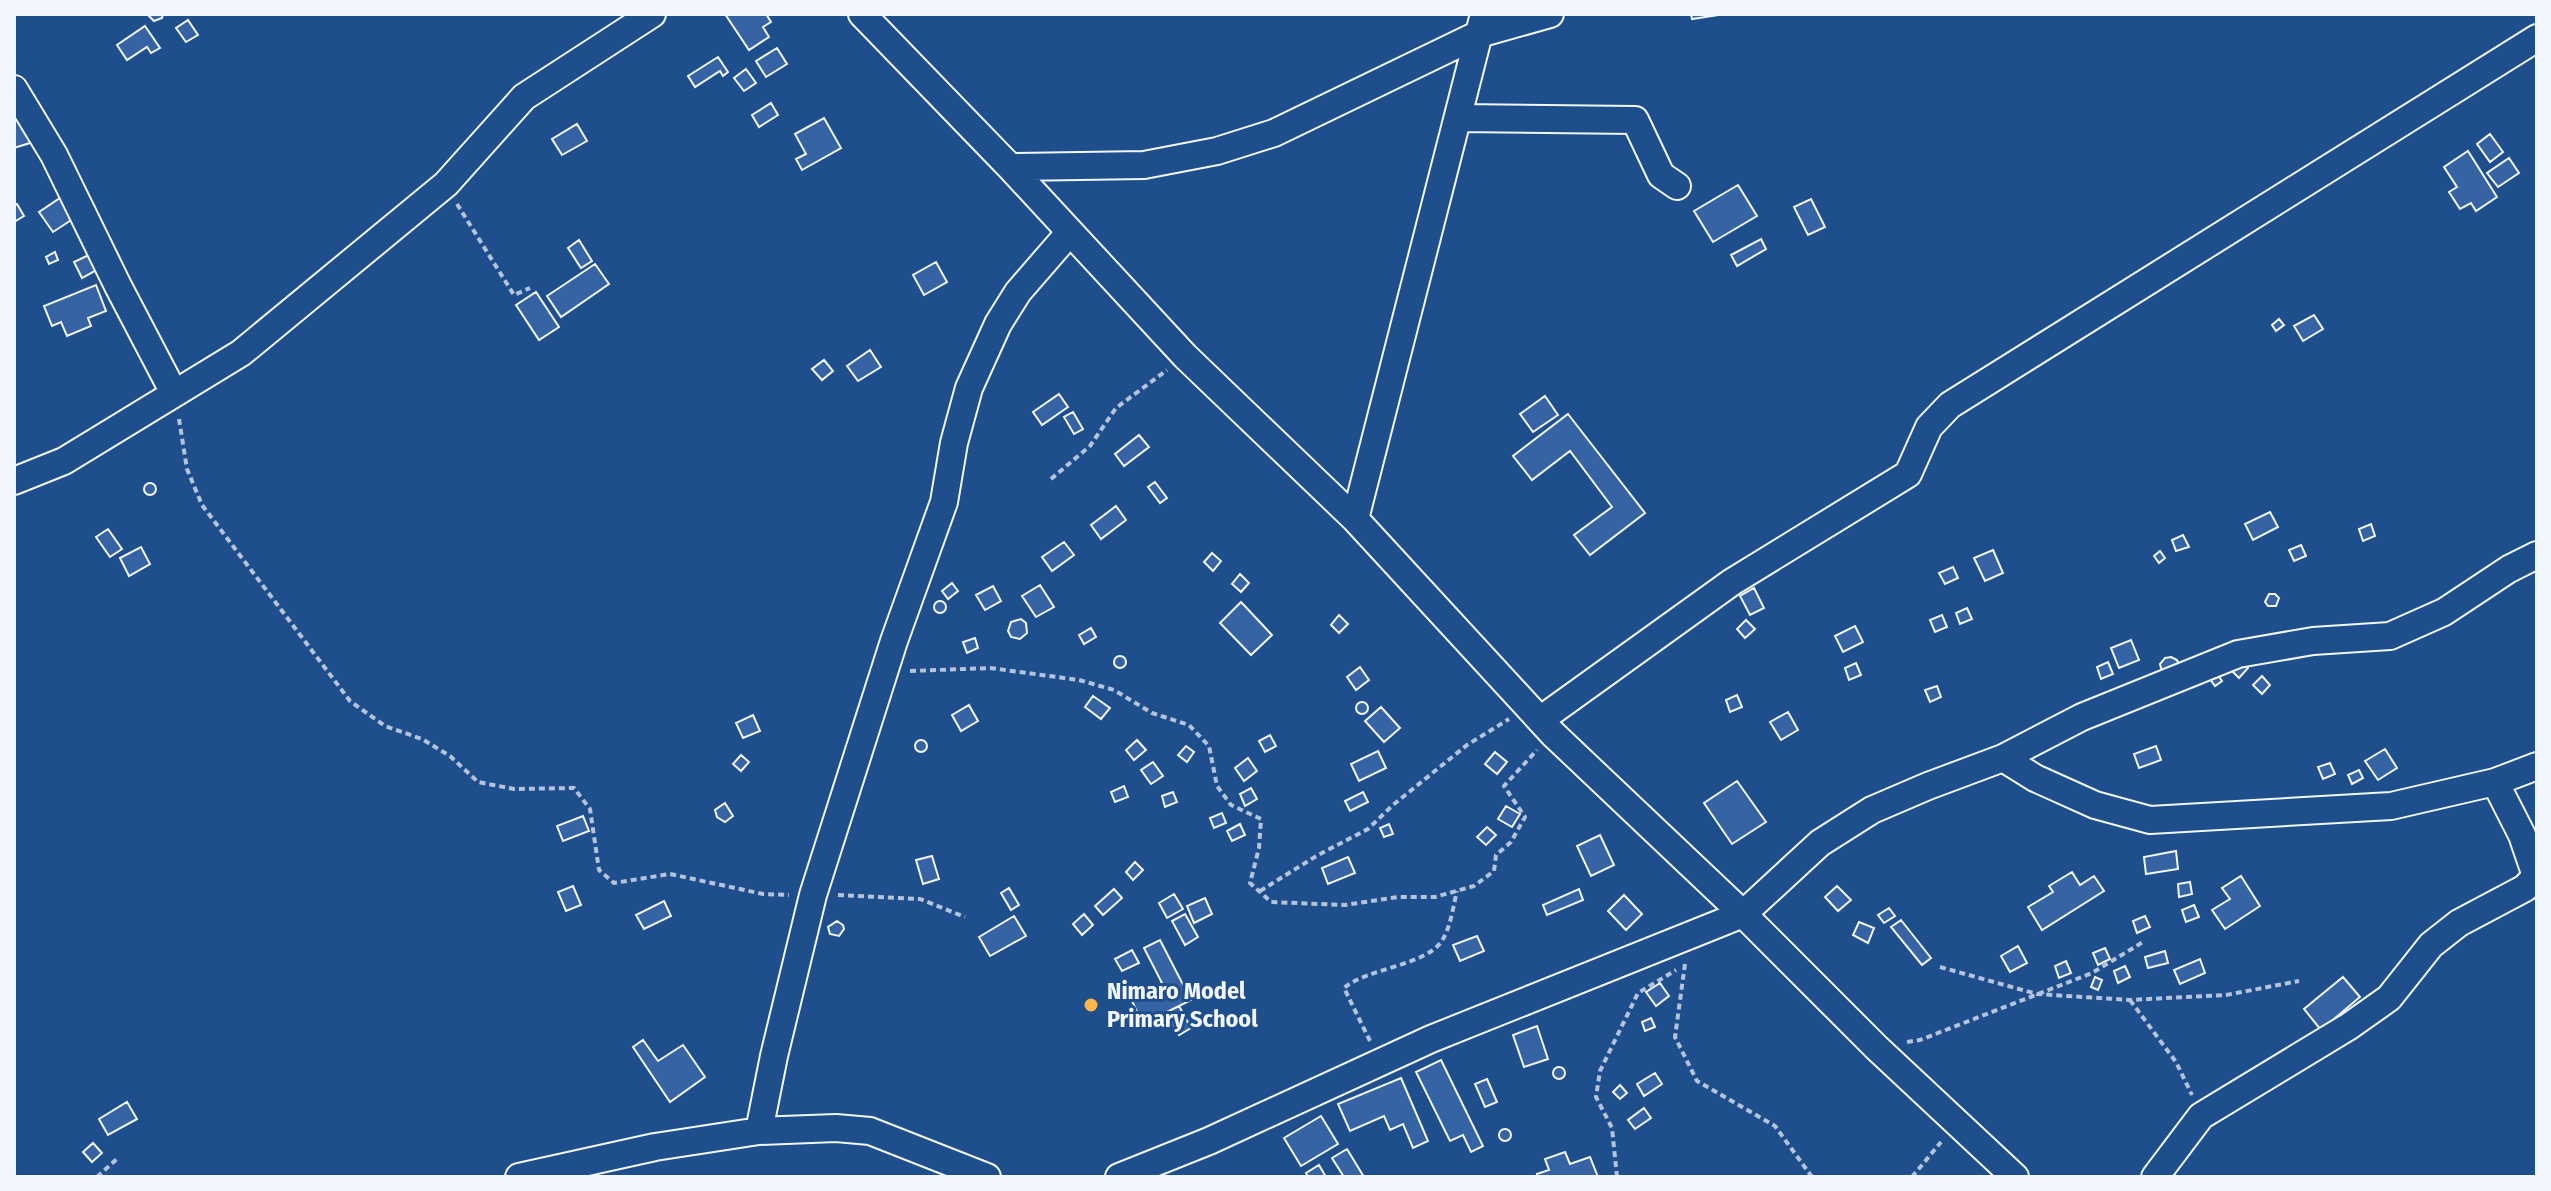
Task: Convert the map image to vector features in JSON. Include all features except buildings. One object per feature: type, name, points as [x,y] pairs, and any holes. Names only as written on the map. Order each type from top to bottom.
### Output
[{"type":"street","points":[[14,481],[64,461],[241,353],[446,184],[524,97],[652,14]]},
{"type":"street","points":[[862,14],[1010,167],[1185,356],[1355,519],[1540,720],[1743,914],[1877,1048],[2015,1177]]},
{"type":"street","points":[[1010,167],[1144,165],[1217,151],[1274,133],[1482,24],[1525,23],[1550,14]]},
{"type":"street","points":[[1355,519],[1482,24]]},
{"type":"street","points":[[1540,720],[1732,582],[1908,474],[1929,427],[1950,405],[2537,38]]},
{"type":"street","points":[[14,89],[54,155],[174,393]]},
{"type":"street","points":[[1458,118],[1635,120],[1661,175],[1677,186]]},
{"type":"street","points":[[759,1131],[813,895],[884,673],[944,502],[954,443],[969,388],[998,324],[1018,292],[1070,232]]},
{"type":"street","points":[[1119,1177],[1209,1141],[1378,1063],[1684,935],[1743,914],[1820,843],[1872,810],[2003,758],[2082,717],[2238,654],[2313,641],[2390,636],[2444,612],[2509,569],[2537,555]]},
{"type":"street","points":[[2003,758],[2035,778],[2095,805],[2150,820],[2391,806],[2495,782],[2537,766]]},
{"type":"street","points":[[2155,1177],[2201,1116],[2348,1027],[2389,998],[2431,945],[2459,923],[2525,888],[2536,876],[2522,835],[2495,782]]},
{"type":"street","points":[[519,1177],[655,1147],[759,1131],[836,1128],[870,1131],[987,1177]]},
{"type":"path","points":[[446,184],[514,295],[530,288]]},
{"type":"path","points":[[1051,479],[1090,446],[1116,408],[1185,356]]},
{"type":"path","points":[[174,393],[187,469],[202,505],[350,701],[385,726],[422,739],[450,756],[478,782],[514,789],[574,788],[590,809],[599,870],[614,883]]},
{"type":"path","points":[[884,673],[990,668],[1079,680],[1114,690],[1152,713],[1189,725],[1209,746],[1217,786],[1231,805],[1261,819],[1259,848],[1250,883],[1271,902],[1345,905],[1398,897],[1435,897],[1474,886],[1494,871],[1496,855],[1511,842],[1525,817],[1504,786],[1540,720]]},
{"type":"path","points":[[1259,891],[1368,829],[1467,745],[1540,720]]},
{"type":"path","points":[[1378,1063],[1344,988],[1356,978],[1423,955],[1442,942],[1457,891]]},
{"type":"path","points":[[1877,1048],[1920,1040],[2092,973],[2143,942]]},
{"type":"path","points":[[1617,1177],[1612,1128],[1596,1097],[1600,1071],[1638,993],[1685,964],[1675,1037],[1697,1081],[1775,1126],[1812,1177]]},
{"type":"path","points":[[1940,967],[2037,994],[2130,1000],[2226,995],[2299,981]]},
{"type":"path","points":[[2130,1000],[2176,1062],[2201,1116]]},
{"type":"path","points":[[1912,1177],[1957,1121]]},
{"type":"path","points":[[97,1177],[118,1158]]},
{"type":"place","name":"Nimaro Model Primary School","points":[[1091,1005]]}]
